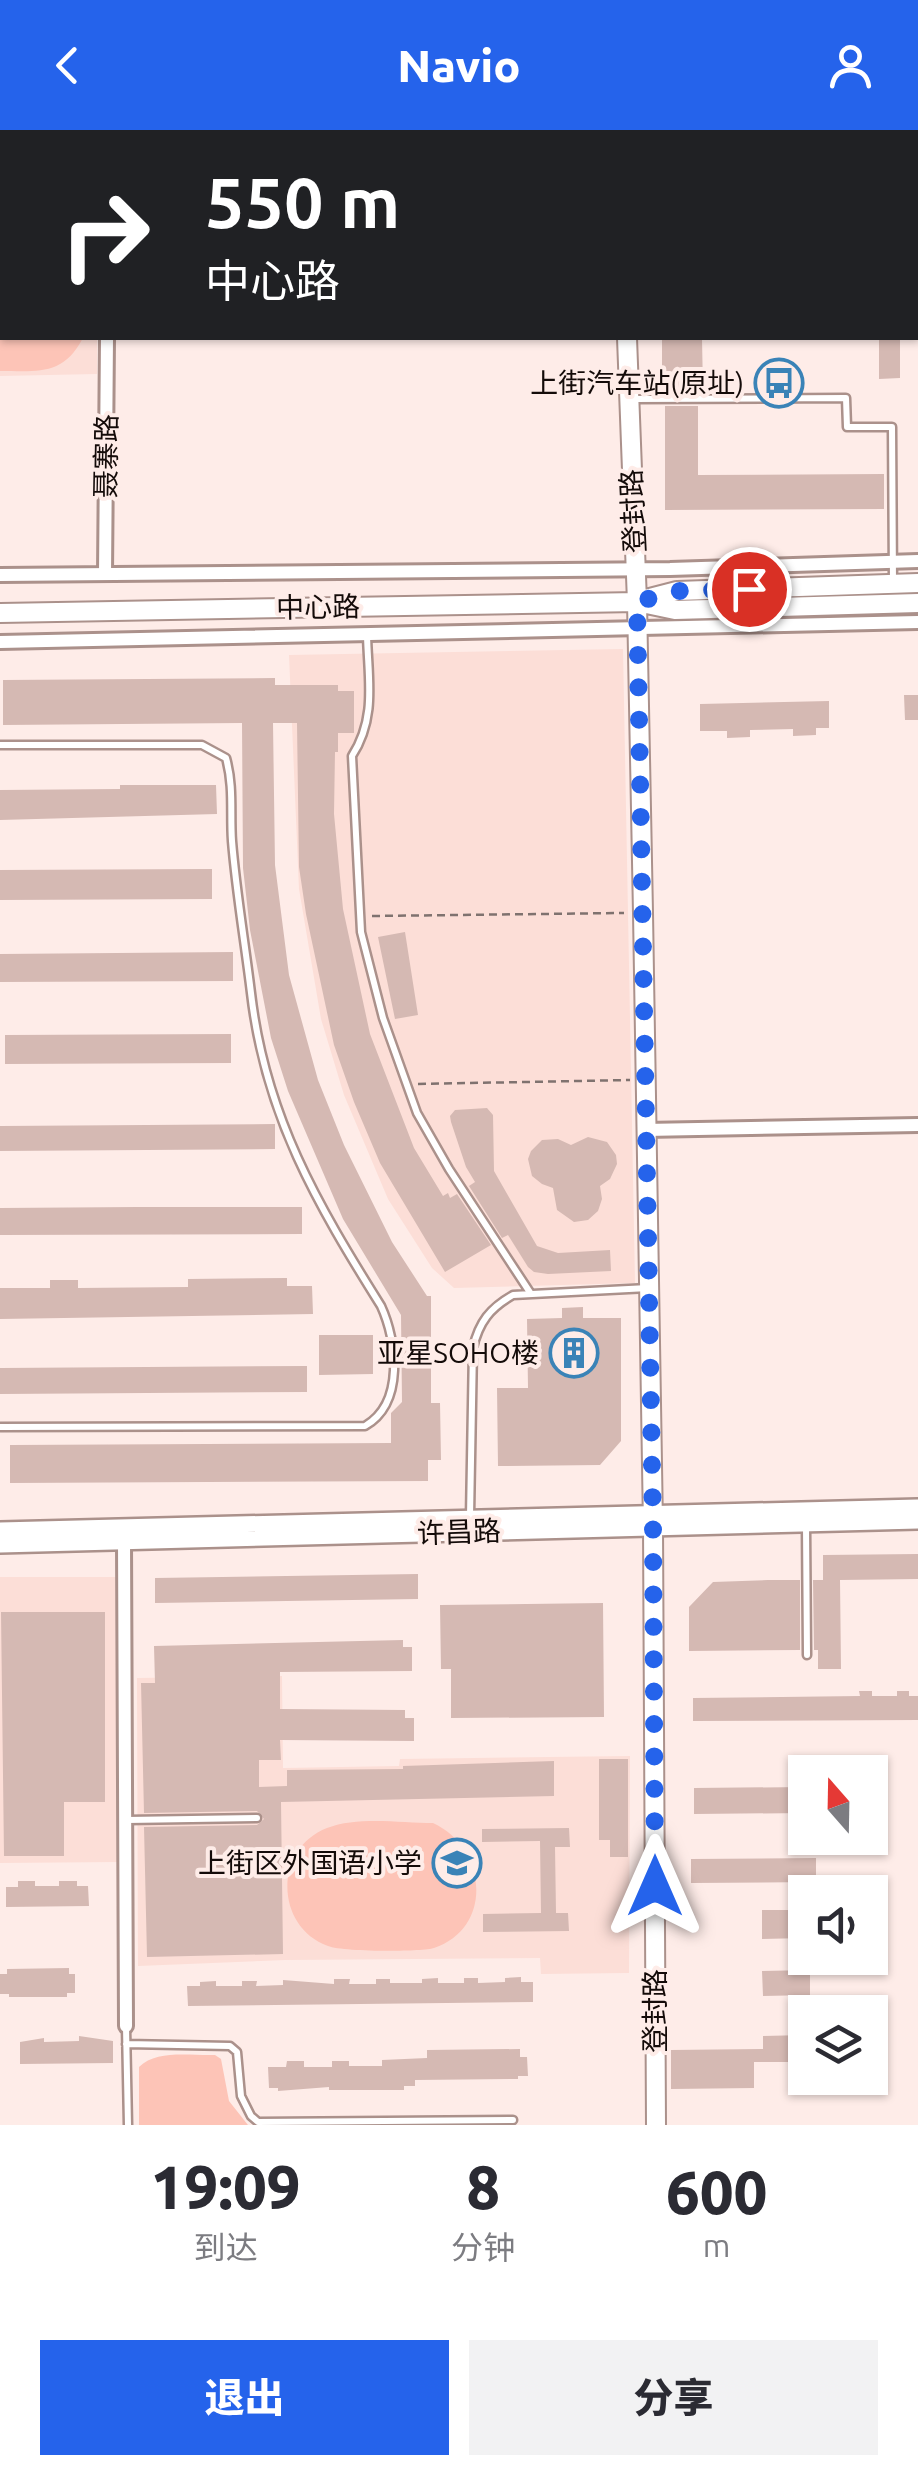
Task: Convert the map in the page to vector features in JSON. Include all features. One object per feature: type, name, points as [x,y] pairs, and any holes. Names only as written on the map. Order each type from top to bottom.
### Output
[{"type":"main road","name":"登封路","points":[[627,340],[637,602],[653,1519],[656,2125]]},
{"type":"main road","name":"中心路","points":[[637,602],[677,591],[918,583]]},
{"type":"main road","name":"中心路","points":[[0,613],[637,602],[675,610],[918,602]]},
{"type":"street","name":"聂寨路","points":[[105,574],[108,340]]},
{"type":"street","points":[[0,575],[636,570],[918,561]]},
{"type":"street","points":[[0,642],[918,622]]},
{"type":"street","points":[[645,1130],[918,1125]]},
{"type":"street","name":"许昌路","points":[[0,1544],[918,1507]]},
{"type":"street","name":"许昌路","points":[[0,1530],[470,1517],[918,1521]]},
{"type":"street","points":[[124,1541],[126,2026]]},
{"type":"lane","points":[[627,399],[846,398],[846,427],[892,426],[892,584]]},
{"type":"lane","points":[[367,634],[370,711],[352,756],[360,916],[370,971],[406,1084],[434,1144],[531,1294]]},
{"type":"lane","points":[[0,745],[202,745],[226,758],[232,792],[232,841],[262,1058],[290,1144],[312,1192],[385,1315],[394,1361],[386,1403],[379,1418],[365,1426],[0,1427]]},
{"type":"lane","points":[[470,1517],[473,1348],[477,1329],[496,1304],[531,1294],[649,1288]]},
{"type":"lane","points":[[806,1523],[807,1655]]},
{"type":"lane","points":[[125,1820],[257,1818]]},
{"type":"lane","points":[[126,2026],[128,2125]]},
{"type":"lane","points":[[126,2044],[230,2046],[236,2052],[241,2096],[258,2122],[513,2120]]},
{"type":"path","points":[[360,916],[643,913]]},
{"type":"path","points":[[406,1084],[644,1080]]},
{"type":"shaded area","points":[[0,340],[97,340],[97,374],[0,376]]},
{"type":"shaded area","points":[[0,340],[82,340],[67,359],[48,369],[0,371]]},
{"type":"shaded area","points":[[623,649],[635,1283],[454,1288],[432,1268],[388,1199],[344,1095],[321,1019],[299,889],[289,655]]},
{"type":"shaded area","points":[[0,1577],[117,1577],[119,1862],[0,1863]]},
{"type":"shaded area","name":"上街区外国语小学","points":[[282,1676],[283,1768],[399,1766],[400,1759],[630,1756],[629,1973],[541,1974],[540,1958],[285,1960],[138,1966],[137,1678]]},
{"type":"shaded area","points":[[352,1822],[433,1823],[451,1834],[473,1868],[474,1906],[467,1923],[454,1938],[426,1949],[349,1949],[328,1946],[298,1922],[287,1888],[297,1853],[309,1838],[327,1828]]},
{"type":"shaded area","points":[[215,2055],[221,2059],[229,2101],[248,2125],[139,2125],[139,2067],[165,2056]]},
{"type":"building","points":[[662,340],[702,340],[703,390],[662,391]]},
{"type":"building","points":[[879,340],[900,340],[900,378],[879,379]]},
{"type":"building","points":[[665,406],[698,406],[698,475],[884,474],[884,509],[665,510]]},
{"type":"building","points":[[275,678],[275,685],[338,685],[338,691],[354,691],[354,733],[338,733],[334,814],[343,909],[370,1034],[414,1148],[443,1196],[457,1194],[491,1245],[445,1272],[380,1163],[354,1102],[334,1045],[306,914],[299,867],[297,723],[273,723],[275,865],[289,975],[318,1080],[344,1145],[392,1242],[427,1296],[431,1296],[431,1403],[440,1403],[441,1460],[428,1460],[428,1481],[10,1483],[10,1445],[391,1443],[391,1413],[402,1402],[401,1315],[343,1219],[288,1091],[271,1038],[250,930],[243,868],[242,723],[3,725],[3,680]]},
{"type":"building","points":[[904,695],[918,695],[918,720],[905,720]]},
{"type":"building","points":[[829,701],[829,728],[816,728],[816,735],[793,736],[793,729],[750,730],[750,737],[727,738],[727,731],[700,731],[700,704]]},
{"type":"building","points":[[120,785],[216,785],[217,814],[0,820],[0,790],[120,789]]},
{"type":"building","points":[[212,869],[212,899],[0,900],[0,870]]},
{"type":"building","points":[[405,932],[418,1015],[395,1019],[378,937]]},
{"type":"building","points":[[233,952],[233,981],[0,982],[0,954]]},
{"type":"building","points":[[231,1034],[231,1063],[5,1064],[5,1035]]},
{"type":"building","points":[[487,1108],[493,1115],[494,1171],[537,1246],[558,1253],[610,1250],[611,1271],[534,1272],[508,1235],[502,1238],[469,1186],[475,1182],[466,1167],[450,1116],[455,1110]]},
{"type":"building","points":[[275,1124],[275,1149],[0,1151],[0,1126]]},
{"type":"building","points":[[588,1137],[607,1142],[617,1164],[610,1179],[600,1186],[602,1199],[598,1211],[588,1220],[574,1222],[557,1210],[553,1188],[532,1176],[528,1159],[542,1140],[558,1139],[571,1145]]},
{"type":"building","points":[[302,1207],[302,1234],[0,1235],[0,1208]]},
{"type":"building","points":[[287,1278],[287,1286],[312,1286],[313,1314],[0,1319],[0,1288],[50,1288],[50,1280],[78,1280],[78,1288],[188,1287],[188,1279]]},
{"type":"building","name":"亚星SOHO楼","points":[[583,1307],[583,1318],[621,1318],[621,1441],[600,1465],[498,1466],[497,1388],[528,1388],[527,1319],[562,1318],[562,1308]]},
{"type":"building","points":[[319,1335],[373,1335],[373,1374],[319,1375]]},
{"type":"building","points":[[307,1366],[307,1392],[0,1394],[0,1368]]},
{"type":"building","points":[[918,1554],[918,1579],[840,1580],[841,1669],[818,1669],[813,1580],[823,1580],[823,1555]]},
{"type":"building","points":[[418,1574],[418,1599],[155,1603],[155,1578]]},
{"type":"building","points":[[800,1580],[800,1650],[689,1651],[689,1607],[713,1582]]},
{"type":"building","points":[[603,1603],[604,1717],[451,1718],[451,1669],[441,1669],[440,1605]]},
{"type":"building","points":[[1,1612],[105,1612],[105,1802],[64,1802],[64,1856],[4,1856]]},
{"type":"building","points":[[403,1640],[403,1647],[412,1647],[412,1671],[280,1672],[280,1709],[405,1710],[405,1718],[414,1718],[414,1741],[280,1740],[281,1760],[259,1760],[259,1787],[287,1786],[287,1770],[554,1761],[554,1796],[281,1802],[283,1954],[147,1957],[144,1827],[257,1825],[264,1819],[257,1811],[144,1813],[141,1683],[155,1683],[154,1646]]},
{"type":"building","points":[[859,1691],[872,1691],[872,1696],[897,1696],[897,1691],[909,1691],[909,1696],[918,1696],[918,1720],[693,1721],[693,1698],[860,1696]]},
{"type":"building","points":[[599,1759],[628,1759],[628,1857],[610,1857],[610,1840],[599,1840]]},
{"type":"building","points":[[788,1787],[788,1813],[694,1814],[694,1788]]},
{"type":"building","points":[[569,1828],[570,1847],[555,1847],[556,1913],[568,1913],[569,1931],[483,1932],[483,1914],[541,1913],[540,1841],[482,1842],[482,1829]]},
{"type":"building","points":[[816,1858],[816,1875],[788,1875],[788,1882],[691,1883],[691,1859]]},
{"type":"building","points":[[18,1881],[59,1886],[59,1881],[77,1881],[77,1886],[88,1886],[89,1906],[6,1907],[6,1887],[18,1887]]},
{"type":"building","points":[[762,1910],[788,1910],[788,1938],[762,1939]]},
{"type":"building","points":[[69,1968],[69,1974],[75,1974],[75,1993],[67,1993],[67,1997],[0,1994],[0,1974],[7,1974],[7,1969]]},
{"type":"building","points":[[762,1971],[810,1975],[810,1995],[763,1996]]},
{"type":"building","points":[[521,1977],[521,1982],[533,1982],[533,2002],[188,2006],[187,1986],[200,1986],[200,1982],[242,1986],[242,1981],[257,1981],[256,1986],[283,1985],[283,1980],[334,1984],[334,1979],[350,1979],[349,1984],[376,1984],[376,1979],[422,1983],[422,1979],[438,1978],[438,1983],[464,1983],[464,1978],[478,1978],[478,1983]]},
{"type":"building","points":[[788,2035],[788,2062],[754,2062],[754,2088],[671,2089],[671,2050],[763,2049],[763,2036]]},
{"type":"building","points":[[79,2036],[113,2041],[113,2063],[20,2064],[20,2042],[44,2038],[44,2042],[79,2041]]},
{"type":"building","points":[[520,2049],[520,2057],[527,2057],[528,2076],[518,2079],[415,2080],[415,2086],[404,2086],[404,2090],[269,2088],[268,2067],[286,2067],[287,2061],[304,2061],[304,2067],[332,2067],[332,2061],[349,2061],[349,2066],[382,2066],[382,2060],[427,2058],[427,2050]]},
{"type":"place","name":"上街汽车站(原址)","points":[[779,383]]},
{"type":"place","name":"亚星SOHO楼","points":[[574,1353]]},
{"type":"place","name":"上街区外国语小学","points":[[457,1863]]},
{"type":"route","points":[[655,1886],[653,1526],[637,602],[677,591],[749,589]]}]
